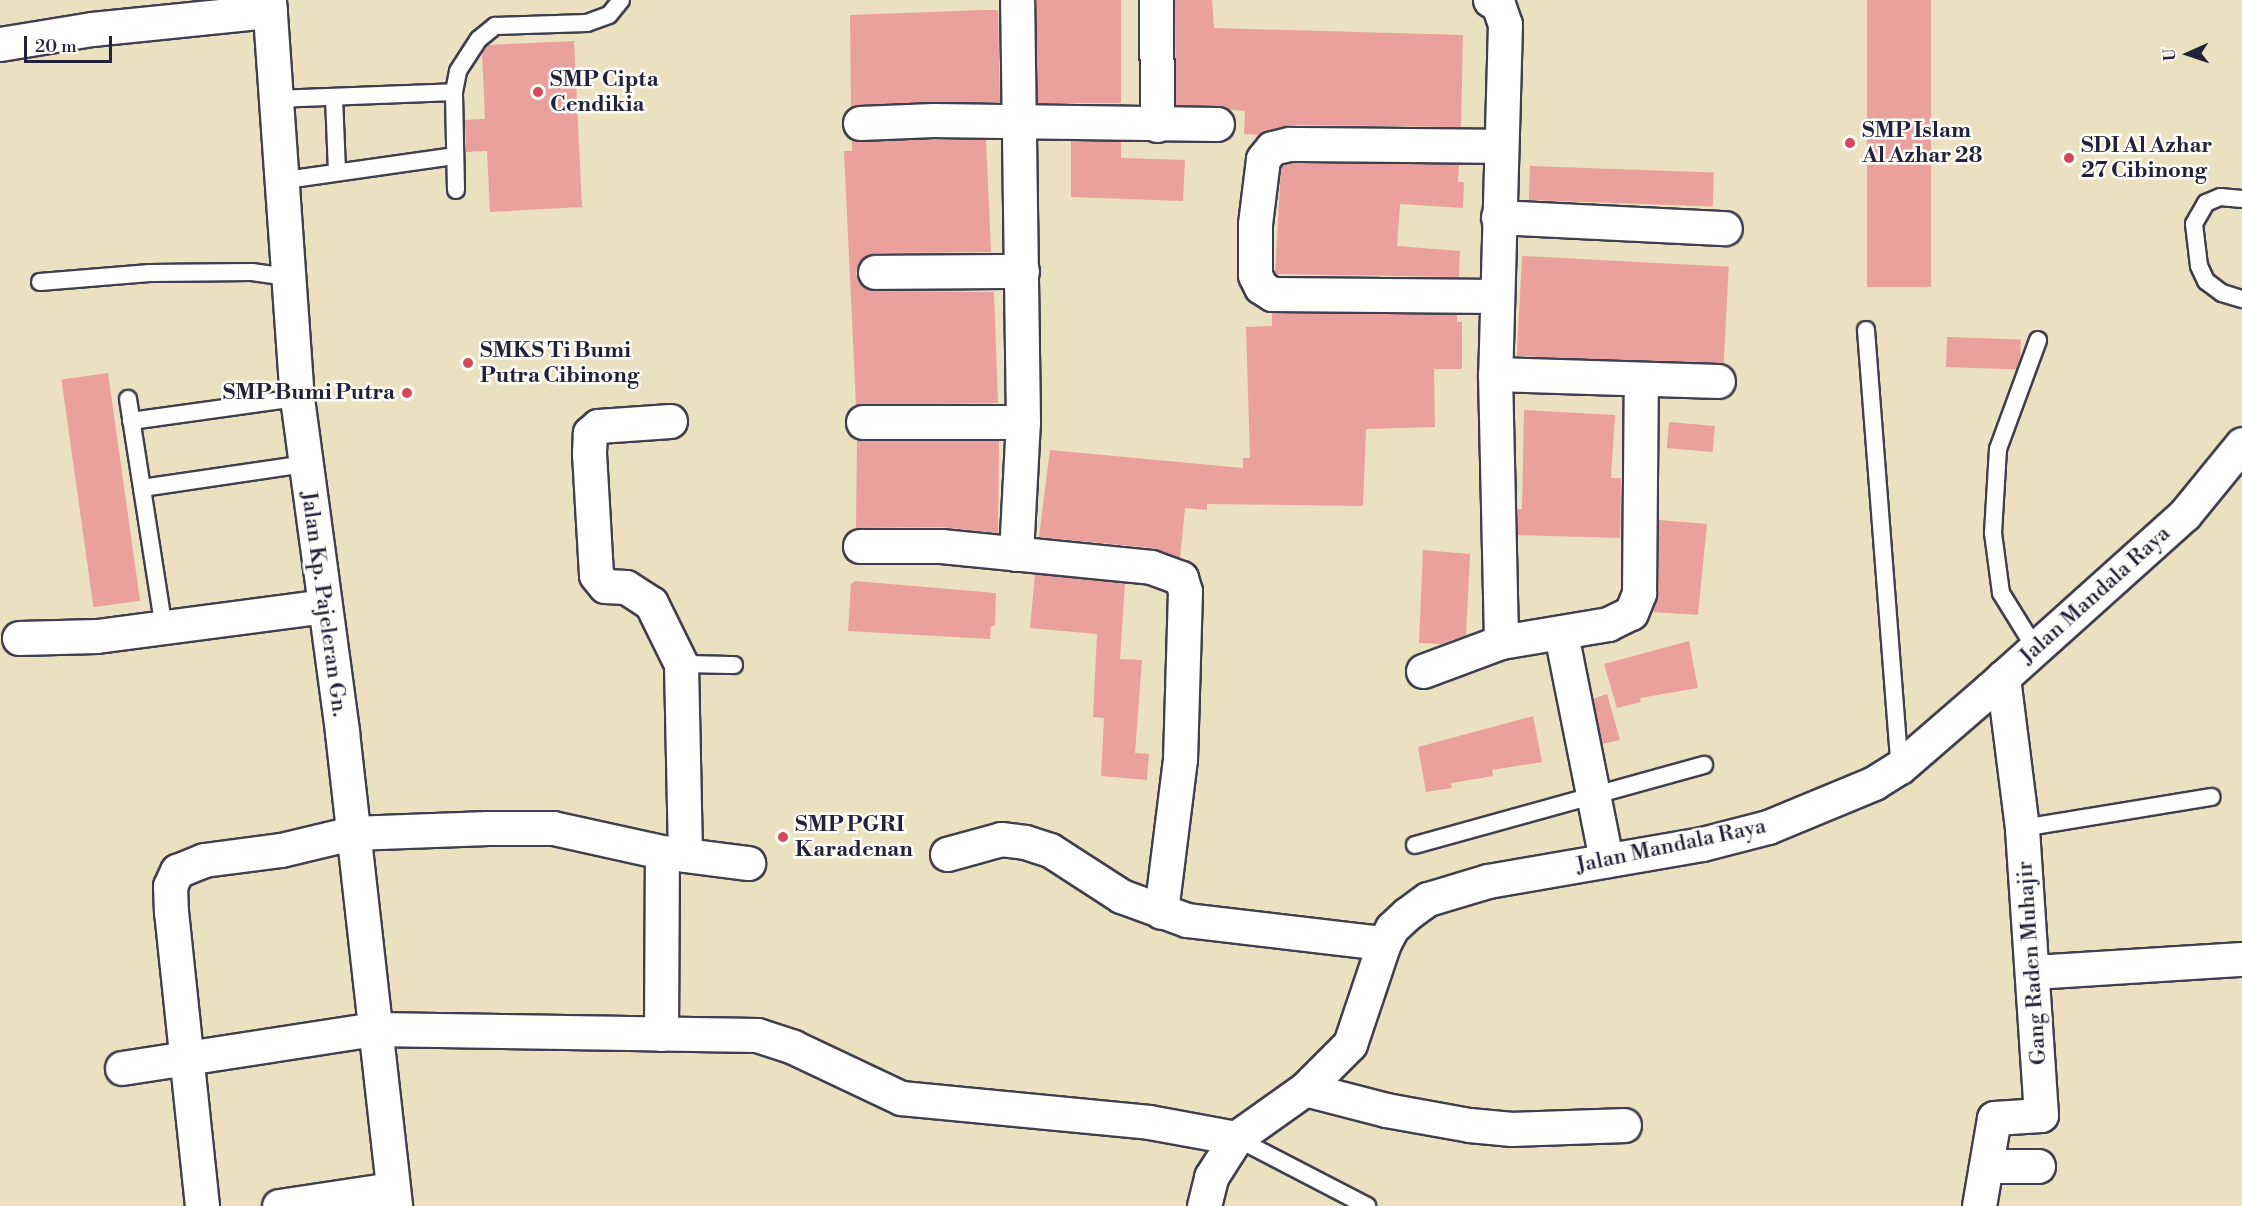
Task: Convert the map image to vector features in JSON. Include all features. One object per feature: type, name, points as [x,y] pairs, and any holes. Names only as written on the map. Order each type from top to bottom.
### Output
[{"type":"street","points":[[1016,554],[1023,422],[1017,0]]},
{"type":"street","points":[[1156,0],[1157,125]]},
{"type":"street","points":[[1490,0],[1498,4],[1505,24],[1495,374],[1501,642]]},
{"type":"street","points":[[0,44],[92,29],[269,6]]},
{"type":"street","name":"Jalan Kp. Pajeleran Gn.","points":[[269,6],[279,182],[297,398],[352,833],[394,1198]]},
{"type":"street","points":[[860,123],[933,120],[1017,124],[1217,124]]},
{"type":"street","points":[[1497,296],[1272,294],[1261,288],[1255,276],[1255,224],[1263,159],[1272,148],[1288,144],[1500,146]]},
{"type":"street","points":[[1498,217],[1725,228]]},
{"type":"street","points":[[875,272],[1022,271]]},
{"type":"street","points":[[1495,374],[1718,381]]},
{"type":"street","points":[[1423,671],[1501,642],[1561,634],[1608,624],[1631,613],[1639,593],[1641,379]]},
{"type":"street","points":[[661,1034],[674,853],[681,664],[651,603],[626,587],[605,586],[596,575],[589,464],[590,433],[598,426],[670,421]]},
{"type":"street","points":[[863,422],[1023,422]]},
{"type":"street","name":"Jalan Mandala Raya","points":[[1204,1206],[1211,1177],[1236,1138],[1305,1089],[1350,1044],[1384,943],[1392,928],[1428,899],[1488,881],[1702,844],[1768,827],[1829,804],[1900,767],[2185,514],[2242,444]]},
{"type":"street","points":[[860,546],[941,546],[1151,567],[1181,578],[1185,591],[1180,759],[1161,912]]},
{"type":"street","points":[[19,638],[164,628],[324,606]]},
{"type":"street","points":[[1561,634],[1595,795],[1606,860]]},
{"type":"street","name":"Gang Raden Muhajir","points":[[1979,1206],[1994,1118],[2042,1115],[2034,972],[2022,828],[2003,677]]},
{"type":"street","points":[[202,1206],[188,1055],[171,913],[170,886],[177,871],[204,860],[281,850],[352,833],[553,828],[674,853],[748,863]]},
{"type":"street","points":[[947,854],[1001,839],[1025,842],[1050,850],[1121,896],[1188,920],[1384,943]]},
{"type":"street","points":[[2034,972],[2242,959]]},
{"type":"street","points":[[122,1068],[188,1055],[374,1029],[757,1035],[801,1051],[901,1098],[1149,1122],[1236,1138]]},
{"type":"street","points":[[1305,1089],[1386,1110],[1469,1125],[1512,1129],[1624,1125]]},
{"type":"street","points":[[1987,1166],[2038,1166]]},
{"type":"street","points":[[279,1206],[394,1198]]},
{"type":"lane","points":[[456,190],[454,92],[458,71],[467,55],[495,26],[587,23],[609,15],[621,0]]},
{"type":"lane","points":[[275,99],[454,92]]},
{"type":"lane","points":[[334,97],[338,171]]},
{"type":"lane","points":[[279,182],[338,171],[455,156]]},
{"type":"lane","points":[[2242,199],[2220,197],[2206,203],[2194,224],[2199,266],[2206,281],[2222,293],[2242,299]]},
{"type":"lane","points":[[40,282],[150,273],[252,272],[288,277]]},
{"type":"lane","points":[[1866,330],[1900,767]]},
{"type":"lane","points":[[2035,648],[2001,593],[1993,533],[1998,449],[2038,340]]},
{"type":"lane","points":[[131,422],[297,398]]},
{"type":"lane","points":[[128,399],[164,628]]},
{"type":"lane","points":[[142,488],[304,464]]},
{"type":"lane","points":[[681,664],[734,665]]},
{"type":"lane","points":[[1415,845],[1704,765]]},
{"type":"lane","points":[[2022,828],[2211,797]]},
{"type":"lane","points":[[1236,1138],[1367,1206]]},
{"type":"building","points":[[1036,0],[1121,0],[1121,103],[1036,103]]},
{"type":"building","points":[[1175,0],[1212,0],[1214,28],[1463,35],[1461,127],[1289,125],[1259,135],[1244,134],[1245,111],[1176,105]]},
{"type":"building","points":[[1867,0],[1931,0],[1931,287],[1867,287]]},
{"type":"building","points":[[998,10],[1000,102],[851,107],[850,15]]},
{"type":"building","points":[[574,41],[582,207],[490,212],[487,151],[466,152],[465,120],[485,119],[482,53],[488,45]]},
{"type":"building","points":[[852,140],[986,140],[991,252],[875,253],[859,262],[856,273],[859,282],[875,291],[994,292],[998,403],[856,405],[844,151],[852,151]]},
{"type":"building","points":[[1071,141],[1121,141],[1121,158],[1185,160],[1183,201],[1071,197]]},
{"type":"building","points":[[1291,163],[1459,164],[1458,182],[1464,182],[1463,208],[1400,204],[1397,246],[1460,251],[1459,277],[1275,274],[1281,167]]},
{"type":"building","points":[[1530,166],[1714,172],[1713,206],[1529,200]]},
{"type":"building","points":[[1522,256],[1729,267],[1723,367],[1517,356]]},
{"type":"building","points":[[1272,313],[1457,314],[1457,322],[1462,322],[1462,369],[1434,369],[1435,427],[1366,429],[1363,506],[1207,504],[1207,510],[1185,508],[1180,558],[1153,548],[1039,537],[1050,450],[1243,468],[1243,458],[1250,458],[1246,327],[1272,326]]},
{"type":"building","points":[[1947,337],[2021,340],[2020,370],[1946,367]]},
{"type":"building","points":[[108,373],[140,601],[93,607],[61,380]]},
{"type":"building","points":[[1524,410],[1615,415],[1611,478],[1621,478],[1620,538],[1518,535],[1518,509],[1522,509]]},
{"type":"building","points":[[1669,422],[1715,426],[1713,452],[1667,448]]},
{"type":"building","points":[[857,439],[999,441],[998,533],[941,527],[856,528]]},
{"type":"building","points":[[1659,520],[1707,524],[1698,615],[1653,612],[1658,593]]},
{"type":"building","points":[[1423,550],[1470,554],[1466,635],[1441,644],[1419,643]]},
{"type":"building","points":[[1035,574],[1125,583],[1120,659],[1142,660],[1135,753],[1149,754],[1147,780],[1101,776],[1104,718],[1093,717],[1097,634],[1030,628]]},
{"type":"building","points":[[855,581],[996,593],[995,626],[991,626],[990,639],[848,631],[851,584]]},
{"type":"building","points":[[1689,641],[1698,688],[1640,698],[1641,702],[1617,708],[1604,664]]},
{"type":"building","points":[[1607,694],[1620,740],[1602,744],[1593,699]]},
{"type":"building","points":[[1533,716],[1542,762],[1492,770],[1493,776],[1451,783],[1452,788],[1426,792],[1418,747]]},
{"type":"place","name":"SMP Cipta Cendikia","points":[[538,92]]},
{"type":"place","name":"SMP Islam Al Azhar 28","points":[[1850,143]]},
{"type":"place","name":"SDI Al Azhar 27 Cibinong","points":[[2069,158]]},
{"type":"place","name":"SMKS Ti Bumi Putra Cibinong","points":[[468,363]]},
{"type":"place","name":"SMP Bumi Putra","points":[[407,393]]},
{"type":"place","name":"SMP PGRI Karadenan","points":[[783,837]]}]
